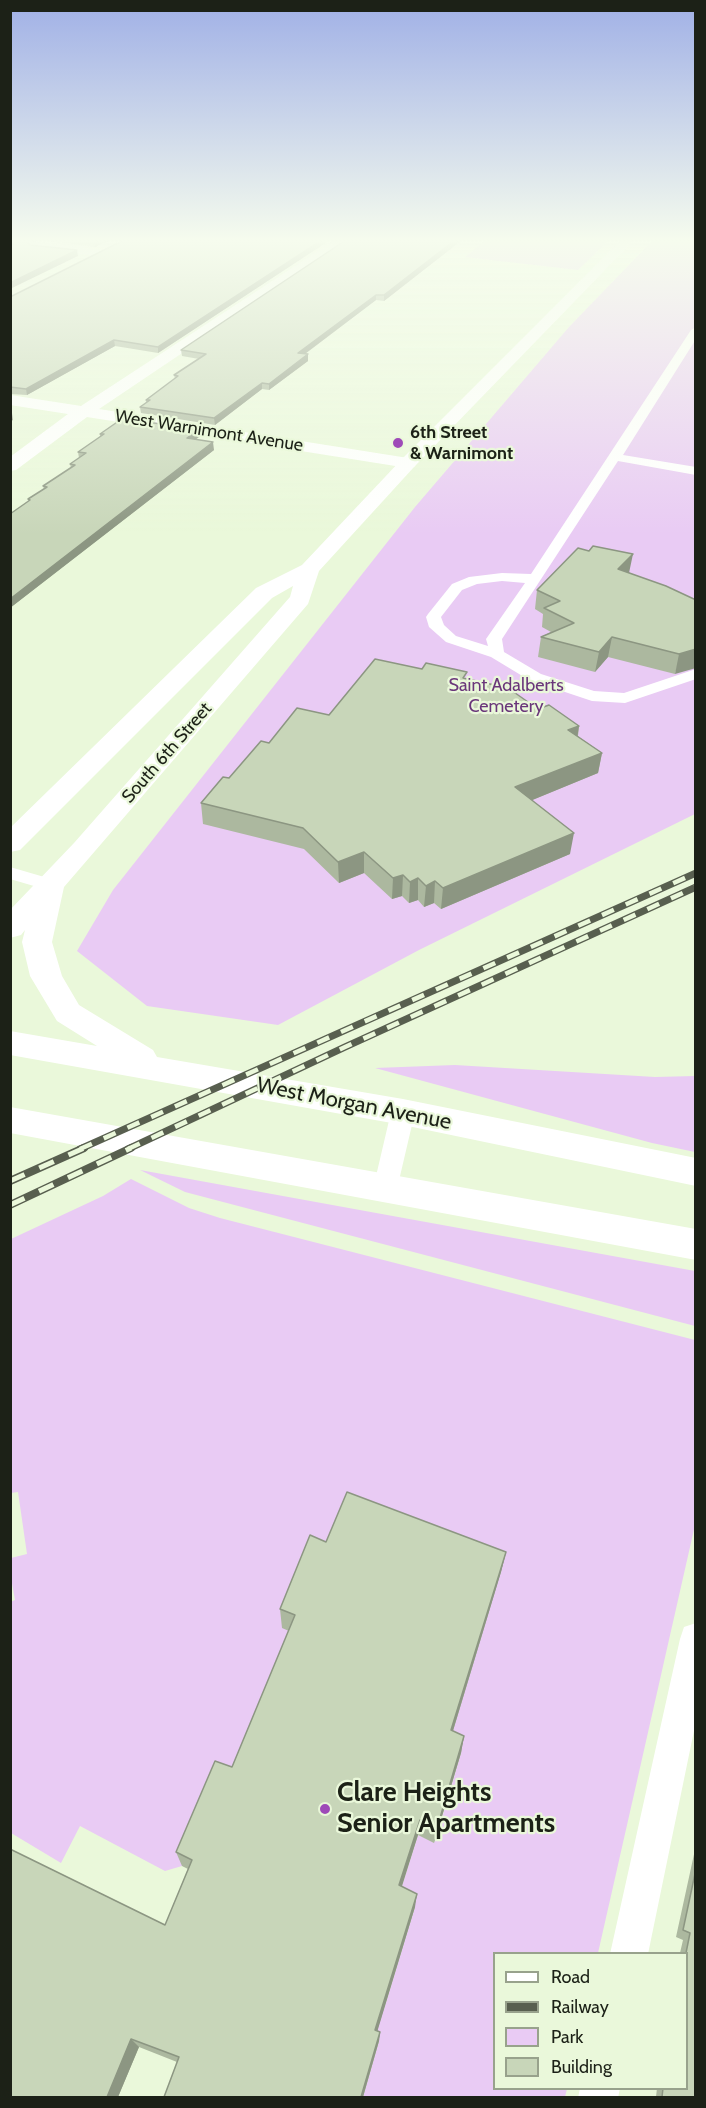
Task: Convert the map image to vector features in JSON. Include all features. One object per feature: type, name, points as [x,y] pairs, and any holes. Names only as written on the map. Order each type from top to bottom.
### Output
[{"type":"street","points":[[10,466],[84,411],[194,338]]},
{"type":"street","name":"South 6th Street","points":[[10,844],[264,593],[309,569],[408,463],[531,338]]},
{"type":"street","name":"West Warnimont Avenue","points":[[10,400],[408,463]]},
{"type":"street","name":"South 6th Street","points":[[10,928],[164,759],[300,599],[309,569]]},
{"type":"street","points":[[51,885],[37,942],[46,976],[68,1013],[155,1067]]},
{"type":"street","name":"West Morgan Avenue","points":[[10,1043],[403,1112],[696,1172]]},
{"type":"street","points":[[15,1122],[696,1245]]},
{"type":"lane","points":[[497,654],[494,639],[536,579],[690,338]]},
{"type":"lane","points":[[615,457],[696,471]]},
{"type":"lane","points":[[536,579],[502,577],[474,580],[457,587],[433,617],[437,627],[451,639],[497,654],[535,677],[592,696],[625,698],[696,674]]},
{"type":"lane","points":[[10,873],[51,885]]},
{"type":"lane","points":[[385,1189],[403,1112]]},
{"type":"lane","points":[[629,1952],[696,1639]]},
{"type":"green space","name":"Saint Adalberts Cemetery","points":[[559,338],[695,338],[695,814],[419,950],[278,1025],[147,1006],[77,951],[113,890],[415,507]]},
{"type":"green space","points":[[455,1065],[655,1077],[695,1076],[695,1152],[652,1143],[375,1068]]},
{"type":"green space","points":[[140,1170],[695,1271],[695,1326],[185,1192]]},
{"type":"green space","points":[[131,1179],[189,1208],[220,1218],[695,1340],[695,1525],[598,1952],[493,1952],[493,2090],[567,2090],[565,2097],[363,2097],[379,2041],[357,2029],[384,2009],[415,1907],[398,1899],[418,1835],[435,1842],[461,1753],[297,1634],[236,1783],[219,1777],[182,1866],[165,1871],[80,1826],[61,1863],[11,1833],[10,1602],[15,1600],[11,1578],[11,1558],[27,1554],[18,1492],[11,1493],[11,1239],[103,1196]]},
{"type":"building","points":[[10,338],[171,338],[158,347],[114,340],[26,389],[10,387]]},
{"type":"building","points":[[198,338],[318,338],[298,353],[308,354],[269,384],[262,383],[214,418],[140,407],[178,376],[174,375],[206,354],[181,350]]},
{"type":"building","points":[[123,418],[198,430],[187,438],[213,442],[10,599],[10,514],[47,487],[43,486],[75,465],[70,464],[86,453],[78,452]]},
{"type":"building","points":[[593,546],[633,554],[618,569],[666,586],[696,600],[696,649],[679,654],[612,637],[599,652],[541,637],[574,623],[544,608],[560,601],[537,590],[578,548],[589,551]]},
{"type":"building","points":[[375,659],[422,669],[426,663],[467,672],[463,678],[508,688],[538,709],[549,705],[579,726],[568,730],[602,753],[515,787],[574,833],[443,888],[435,881],[426,886],[418,878],[410,882],[403,875],[393,878],[364,852],[338,862],[303,828],[201,803],[223,777],[229,778],[261,741],[269,743],[297,708],[329,715]]},
{"type":"building","name":"Clare Heights Senior Apartments","points":[[347,1492],[506,1552],[451,1730],[464,1736],[437,1828],[420,1820],[399,1885],[417,1894],[375,2030],[380,2032],[361,2097],[164,2097],[179,2057],[131,2039],[107,2097],[10,2097],[10,1849],[165,1925],[192,1860],[176,1852],[215,1761],[232,1767],[295,1615],[280,1609],[310,1535],[326,1542]]},
{"type":"building","points":[[696,1869],[696,2097],[662,2097],[663,2090],[688,2090],[686,1952],[690,1933],[683,1930]]},
{"type":"railway","points":[[80,1149],[696,873]]},
{"type":"railway","points":[[128,1149],[696,887]]},
{"type":"railway","points":[[10,1181],[84,1148]]},
{"type":"railway","points":[[10,1205],[131,1148]]},
{"type":"place","name":"6th Street & Warnimont","points":[[398,443]]},
{"type":"place","name":"Clare Heights Senior Apartments","points":[[325,1809]]}]
